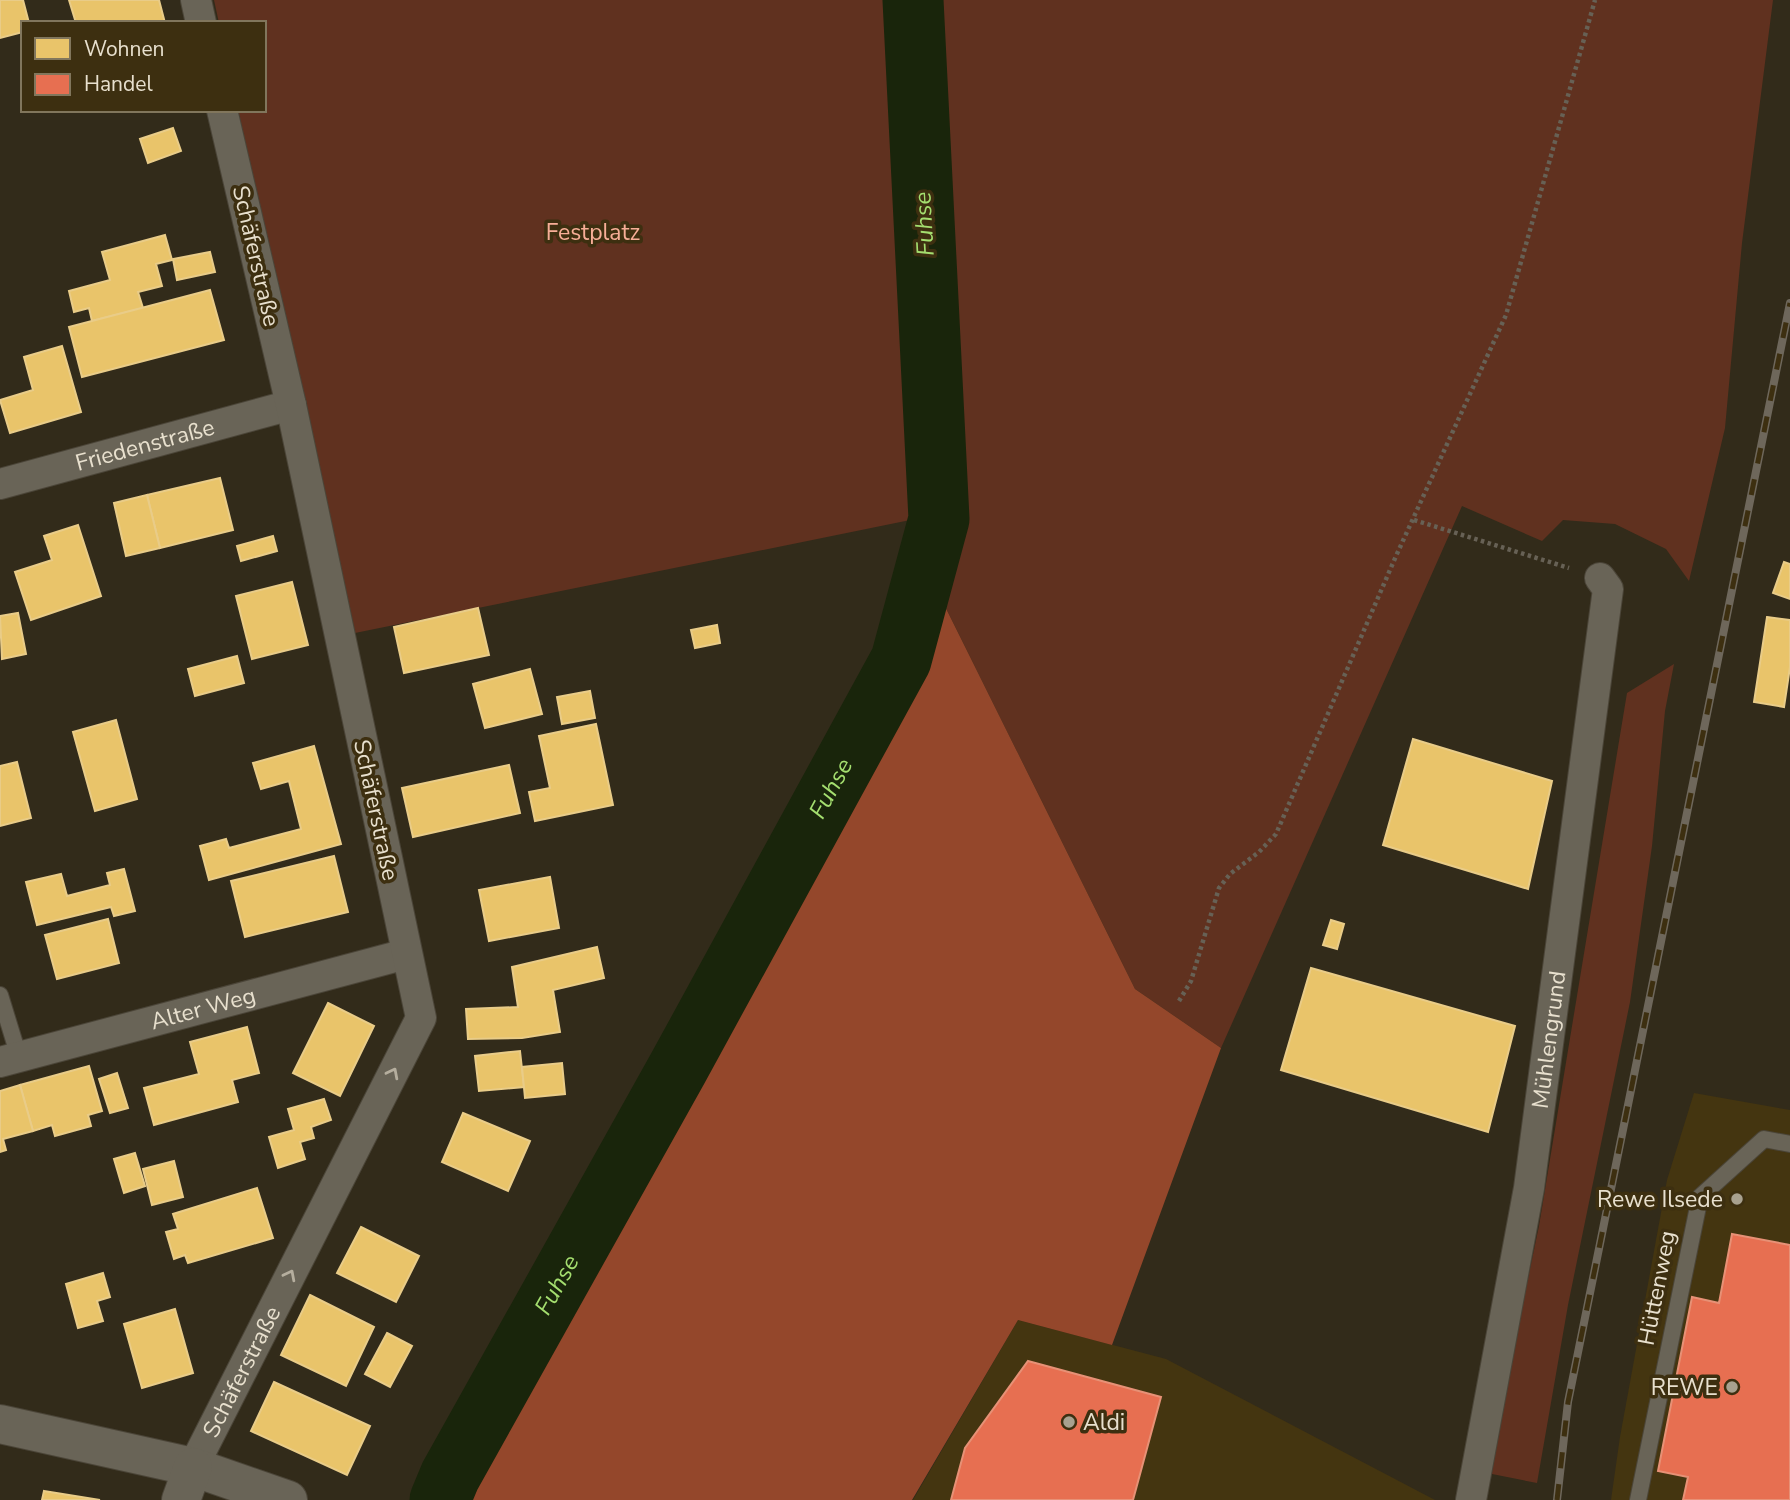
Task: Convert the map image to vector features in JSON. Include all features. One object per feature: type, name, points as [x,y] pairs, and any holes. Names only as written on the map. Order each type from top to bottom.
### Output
[{"type":"street","points":[[196,0],[201,21]]},
{"type":"street","name":"Schäferstraße","points":[[187,1484],[421,1018],[291,405],[222,112]]},
{"type":"street","name":"Friedenstraße","points":[[0,484],[291,405]]},
{"type":"street","name":"Mühlengrund","points":[[1471,1500],[1529,1188],[1608,589],[1600,578]]},
{"type":"street","name":"Alter Weg","points":[[10,1059],[406,954]]},
{"type":"street","points":[[0,1424],[187,1484],[288,1500]]},
{"type":"lane","points":[[0,995],[10,1059]]},
{"type":"lane","name":"Hüttenweg","points":[[1638,1500],[1700,1197],[1764,1139],[1790,1144]]},
{"type":"path","points":[[1179,1001],[1194,972],[1219,888],[1230,874],[1259,852],[1276,834],[1506,315],[1595,0]]},
{"type":"path","points":[[1413,520],[1600,578]]},
{"type":"shaded area","points":[[916,548],[1135,989],[1221,1048],[1112,1345],[1018,1320],[912,1500],[429,1500],[889,649]]},
{"type":"shaded area","points":[[1694,1093],[1790,1110],[1790,1500],[1611,1500],[1667,1180]]},
{"type":"shaded area","points":[[1018,1320],[1166,1359],[1435,1500],[913,1500]]},
{"type":"green space","name":"Festplatz","points":[[214,0],[1773,0],[1742,243],[1725,428],[1689,581],[1666,549],[1615,524],[1563,520],[1542,541],[1462,506],[1221,1048],[1135,989],[916,548],[925,517],[355,633],[327,519],[238,112],[266,112],[266,21],[219,21]]},
{"type":"green space","points":[[1674,664],[1665,711],[1652,846],[1630,1002],[1568,1305],[1537,1483],[1487,1473],[1539,1226],[1627,693]]},
{"type":"building: Wohnen","points":[[0,0],[23,0],[28,21],[21,21],[21,33],[0,38]]},
{"type":"building: Wohnen","points":[[69,0],[159,0],[164,21],[114,21],[75,21]]},
{"type":"building: Wohnen","points":[[173,128],[181,151],[148,163],[140,139]]},
{"type":"building: Wohnen","points":[[165,235],[172,260],[156,264],[162,286],[138,292],[143,308],[92,321],[89,308],[74,312],[69,291],[110,280],[102,252]]},
{"type":"building: Wohnen","points":[[210,252],[215,272],[177,280],[173,259]]},
{"type":"building: Wohnen","points":[[210,290],[224,340],[82,377],[69,327]]},
{"type":"building: Wohnen","points":[[62,346],[81,412],[10,433],[0,400],[33,390],[24,357]]},
{"type":"building: Wohnen","points":[[220,478],[233,530],[160,548],[147,495]]},
{"type":"building: Wohnen","points":[[147,495],[160,548],[126,556],[114,503]]},
{"type":"building: Wohnen","points":[[78,525],[101,596],[31,620],[15,572],[52,560],[44,536]]},
{"type":"building: Wohnen","points":[[273,536],[277,551],[241,561],[237,546]]},
{"type":"building: Wohnen","points":[[1784,562],[1790,564],[1790,599],[1773,593]]},
{"type":"building: Wohnen","points":[[292,582],[308,645],[252,659],[236,596]]},
{"type":"building: Wohnen","points":[[478,608],[489,655],[404,673],[394,627]]},
{"type":"building: Wohnen","points":[[18,613],[26,654],[2,659],[0,616]]},
{"type":"building: Wohnen","points":[[1767,617],[1790,620],[1790,667],[1784,707],[1754,702]]},
{"type":"building: Wohnen","points":[[717,625],[720,643],[695,648],[691,630]]},
{"type":"building: Wohnen","points":[[237,656],[244,683],[195,696],[188,669]]},
{"type":"building: Wohnen","points":[[530,669],[542,714],[485,728],[473,684]]},
{"type":"building: Wohnen","points":[[590,691],[595,718],[562,724],[557,697]]},
{"type":"building: Wohnen","points":[[116,720],[137,799],[95,811],[73,732]]},
{"type":"building: Wohnen","points":[[596,724],[613,805],[535,821],[529,792],[550,788],[539,736]]},
{"type":"building: Wohnen","points":[[1413,739],[1552,781],[1528,889],[1383,845]]},
{"type":"building: Wohnen","points":[[314,746],[341,844],[209,880],[200,846],[226,839],[229,848],[301,829],[289,781],[261,789],[253,763]]},
{"type":"building: Wohnen","points":[[17,762],[31,818],[0,826],[0,766]]},
{"type":"building: Wohnen","points":[[509,765],[520,813],[413,837],[402,788]]},
{"type":"building: Wohnen","points":[[334,856],[348,912],[245,937],[231,881]]},
{"type":"building: Wohnen","points":[[124,869],[135,911],[114,916],[111,907],[37,925],[26,882],[61,874],[67,896],[110,885],[107,873]]},
{"type":"building: Wohnen","points":[[550,877],[559,928],[489,941],[479,890]]},
{"type":"building: Wohnen","points":[[108,919],[119,963],[57,979],[45,935]]},
{"type":"building: Wohnen","points":[[1331,920],[1344,924],[1337,949],[1323,945]]},
{"type":"building: Wohnen","points":[[597,947],[604,978],[553,990],[560,1032],[522,1038],[468,1039],[466,1009],[518,1007],[512,967]]},
{"type":"building: Wohnen","points":[[1311,968],[1515,1026],[1488,1132],[1281,1070]]},
{"type":"building: Wohnen","points":[[328,1003],[374,1026],[340,1096],[293,1073]]},
{"type":"building: Wohnen","points":[[247,1027],[259,1073],[232,1080],[238,1102],[154,1125],[144,1088],[199,1074],[190,1042]]},
{"type":"building: Wohnen","points":[[520,1051],[524,1087],[479,1091],[475,1056]]},
{"type":"building: Wohnen","points":[[562,1063],[565,1094],[525,1098],[522,1067]]},
{"type":"building: Wohnen","points":[[89,1066],[102,1111],[88,1115],[91,1126],[55,1136],[52,1125],[33,1131],[20,1085]]},
{"type":"building: Wohnen","points":[[117,1073],[128,1108],[110,1113],[99,1079]]},
{"type":"building: Wohnen","points":[[20,1085],[33,1131],[3,1139],[6,1150],[0,1152],[0,1091]]},
{"type":"building: Wohnen","points":[[324,1099],[331,1120],[311,1127],[314,1138],[300,1142],[305,1159],[278,1168],[269,1137],[294,1130],[288,1109]]},
{"type":"building: Wohnen","points":[[463,1113],[530,1141],[508,1191],[442,1162]]},
{"type":"building: Wohnen","points":[[135,1153],[145,1186],[124,1193],[114,1159]]},
{"type":"building: Wohnen","points":[[174,1161],[183,1197],[152,1205],[143,1169]]},
{"type":"building: Wohnen","points":[[257,1188],[273,1238],[188,1263],[185,1255],[174,1259],[166,1232],[178,1229],[173,1214]]},
{"type":"building: Wohnen","points":[[361,1227],[419,1256],[396,1302],[337,1273]]},
{"type":"building: Wohnen","points":[[103,1273],[110,1297],[97,1301],[103,1321],[78,1328],[66,1284]]},
{"type":"building: Wohnen","points":[[310,1295],[374,1327],[346,1386],[281,1355]]},
{"type":"building: Wohnen","points":[[175,1309],[193,1373],[142,1388],[124,1324]]},
{"type":"building: Wohnen","points":[[387,1333],[412,1346],[390,1387],[365,1374]]},
{"type":"building: Wohnen","points":[[274,1382],[370,1426],[347,1475],[251,1431]]},
{"type":"building: Wohnen","points":[[44,1491],[100,1500],[42,1500]]},
{"type":"building: Handel","name":"REWE","points":[[1732,1234],[1790,1245],[1790,1500],[1683,1500],[1688,1477],[1658,1471],[1692,1297],[1719,1303]]},
{"type":"building: Handel","name":"Aldi","points":[[1028,1361],[1161,1397],[1133,1500],[951,1500],[965,1448]]},
{"type":"waterway","name":"Fuhse","points":[[440,1500],[450,1476],[678,1068],[901,660],[939,519],[913,0]]},
{"type":"railway","points":[[1557,1500],[1568,1402],[1790,303]]},
{"type":"place","name":"Rewe Ilsede","points":[[1737,1199]]},
{"type":"place","name":"REWE","points":[[1732,1387]]},
{"type":"place","name":"Aldi","points":[[1069,1422]]}]
